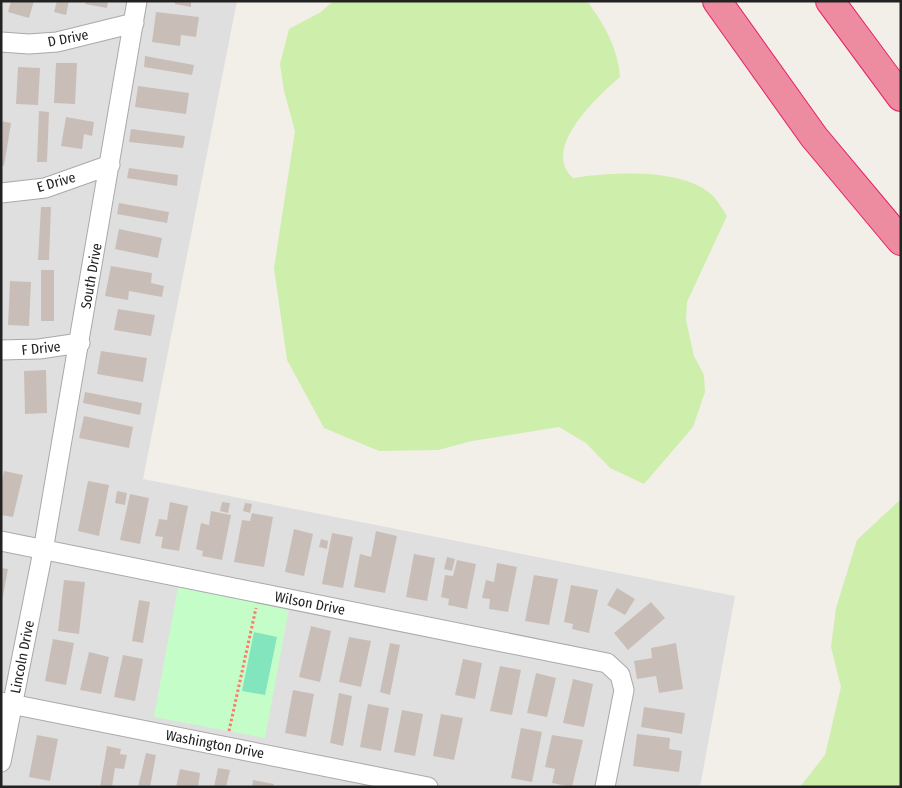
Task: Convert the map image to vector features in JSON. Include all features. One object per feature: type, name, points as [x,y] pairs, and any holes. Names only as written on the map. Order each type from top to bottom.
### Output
[{"type":"highway","points":[[717,1],[814,137],[901,241]]},
{"type":"highway","points":[[830,1],[901,97]]},
{"type":"street","name":"South Drive","points":[[43,551],[137,1]]},
{"type":"street","name":"D Drive","points":[[1,42],[29,44],[57,42],[134,23]]},
{"type":"street","name":"E Drive","points":[[1,193],[45,188],[110,166]]},
{"type":"street","name":"F Drive","points":[[1,350],[39,349],[80,343]]},
{"type":"street","name":"Wilson Drive","points":[[1,541],[43,551],[601,661],[617,671],[623,682],[624,690],[605,787]]},
{"type":"street","name":"Lincoln Drive","points":[[1,762],[7,703],[43,551]]},
{"type":"street","name":"Washington Drive","points":[[7,703],[428,787]]},
{"type":"path","points":[[226,746],[259,593]]},
{"type":"shaded area","points":[[1,1],[237,1],[143,479],[735,596],[700,787],[1,787]]},
{"type":"green space","points":[[333,1],[587,1],[599,18],[613,46],[620,77],[599,97],[576,124],[568,138],[563,153],[565,166],[573,178],[627,173],[667,176],[686,181],[701,187],[714,197],[727,216],[687,302],[686,320],[694,356],[704,375],[705,392],[693,427],[644,484],[610,468],[586,443],[559,427],[472,441],[438,450],[379,451],[324,428],[287,360],[274,268],[295,131],[284,91],[280,64],[289,29],[321,12]]},
{"type":"green space","points":[[901,499],[901,787],[800,787],[825,755],[841,687],[831,647],[836,608],[857,540]]},
{"type":"green space","points":[[178,587],[289,608],[265,738],[154,717]]},
{"type":"green space","points":[[254,632],[277,637],[265,695],[242,691]]},
{"type":"building","points":[[11,1],[34,1],[29,18],[8,12]]},
{"type":"building","points":[[57,1],[69,1],[66,15],[54,12]]},
{"type":"building","points":[[86,1],[108,1],[107,8],[85,4]]},
{"type":"building","points":[[175,1],[191,1],[191,7],[175,4]]},
{"type":"building","points":[[156,12],[199,17],[196,37],[181,35],[180,46],[152,42]]},
{"type":"building","points":[[145,56],[194,65],[192,75],[144,67]]},
{"type":"building","points":[[56,63],[77,63],[75,104],[54,103]]},
{"type":"building","points":[[18,67],[40,68],[38,105],[16,104]]},
{"type":"building","points":[[138,86],[189,93],[186,114],[135,107]]},
{"type":"building","points":[[39,111],[49,112],[47,162],[37,162]]},
{"type":"building","points":[[66,117],[94,122],[92,136],[84,134],[82,149],[61,146]]},
{"type":"building","points":[[1,121],[11,123],[4,166],[1,165]]},
{"type":"building","points":[[131,129],[185,136],[183,148],[129,142]]},
{"type":"building","points":[[129,168],[178,175],[177,186],[127,178]]},
{"type":"building","points":[[119,203],[169,212],[167,223],[117,214]]},
{"type":"building","points":[[41,207],[51,207],[49,260],[38,260]]},
{"type":"building","points":[[119,229],[162,238],[158,258],[115,249]]},
{"type":"building","points":[[111,266],[152,273],[151,283],[164,286],[162,297],[129,291],[128,300],[105,296]]},
{"type":"building","points":[[41,270],[54,270],[54,321],[41,321]]},
{"type":"building","points":[[10,281],[31,282],[29,326],[8,325]]},
{"type":"building","points":[[118,309],[155,315],[151,336],[114,330]]},
{"type":"building","points":[[101,351],[147,358],[143,382],[97,374]]},
{"type":"building","points":[[46,370],[47,413],[25,414],[24,371]]},
{"type":"building","points":[[85,392],[142,403],[140,415],[83,403]]},
{"type":"building","points":[[84,416],[133,427],[129,448],[79,438]]},
{"type":"building","points":[[4,471],[23,475],[13,517],[1,515],[1,486]]},
{"type":"building","points":[[88,481],[109,485],[99,536],[78,531]]},
{"type":"building","points":[[117,491],[127,493],[125,505],[115,503]]},
{"type":"building","points":[[130,494],[149,498],[140,544],[120,540]]},
{"type":"building","points":[[170,502],[188,506],[179,551],[161,548],[163,537],[155,536],[159,519],[167,520]]},
{"type":"building","points":[[222,502],[230,503],[228,513],[220,511]]},
{"type":"building","points":[[245,503],[252,504],[250,513],[243,511]]},
{"type":"building","points":[[211,511],[231,515],[222,560],[202,556],[203,551],[196,549],[201,523],[209,525]]},
{"type":"building","points":[[252,513],[273,517],[264,567],[234,562],[242,520],[250,521]]},
{"type":"building","points":[[294,529],[313,534],[304,576],[285,572]]},
{"type":"building","points":[[376,531],[397,536],[385,593],[354,587],[360,554],[371,557]]},
{"type":"building","points":[[332,533],[353,537],[343,588],[322,584]]},
{"type":"building","points":[[321,539],[328,541],[327,549],[319,547]]},
{"type":"building","points":[[414,554],[435,558],[427,601],[406,597]]},
{"type":"building","points":[[447,557],[455,559],[452,571],[444,569]]},
{"type":"building","points":[[457,560],[476,564],[467,609],[448,605],[449,599],[441,597],[445,575],[453,576]]},
{"type":"building","points":[[497,563],[517,567],[508,612],[489,609],[490,599],[482,598],[486,580],[494,582]]},
{"type":"building","points":[[1,568],[8,569],[2,601],[1,601]]},
{"type":"building","points":[[534,575],[558,579],[549,625],[525,621]]},
{"type":"building","points":[[64,580],[85,582],[79,634],[58,631]]},
{"type":"building","points":[[571,585],[598,590],[589,633],[572,629],[573,624],[564,622]]},
{"type":"building","points":[[617,588],[635,599],[625,615],[607,605]]},
{"type":"building","points":[[139,600],[150,602],[143,643],[132,641]]},
{"type":"building","points":[[651,602],[665,618],[628,650],[614,633]]},
{"type":"building","points":[[311,626],[331,631],[320,682],[299,677]]},
{"type":"building","points":[[349,637],[371,641],[361,687],[339,682]]},
{"type":"building","points":[[53,639],[74,643],[66,685],[45,681]]},
{"type":"building","points":[[390,643],[400,645],[390,695],[380,692]]},
{"type":"building","points":[[676,643],[683,689],[659,693],[656,676],[637,679],[634,661],[652,658],[651,648]]},
{"type":"building","points":[[89,652],[109,657],[101,694],[80,690]]},
{"type":"building","points":[[123,655],[143,659],[135,701],[114,697]]},
{"type":"building","points":[[463,659],[482,663],[475,699],[455,695]]},
{"type":"building","points":[[500,666],[521,670],[512,715],[490,711]]},
{"type":"building","points":[[536,673],[556,678],[547,717],[527,713]]},
{"type":"building","points":[[573,679],[593,684],[584,727],[563,723]]},
{"type":"building","points":[[293,690],[314,694],[306,737],[285,733]]},
{"type":"building","points":[[339,693],[352,696],[343,746],[330,743]]},
{"type":"building","points":[[368,704],[389,708],[381,751],[360,747]]},
{"type":"building","points":[[644,707],[685,713],[682,734],[641,727]]},
{"type":"building","points":[[402,710],[423,714],[415,756],[394,752]]},
{"type":"building","points":[[441,714],[463,718],[454,760],[433,756]]},
{"type":"building","points":[[521,728],[542,732],[532,782],[511,778]]},
{"type":"building","points":[[637,734],[670,738],[669,749],[682,751],[679,772],[633,766]]},
{"type":"building","points":[[37,735],[58,739],[50,781],[29,777]]},
{"type":"building","points":[[552,735],[583,740],[572,787],[552,783],[555,769],[545,767]]},
{"type":"building","points":[[107,746],[121,749],[120,754],[127,755],[124,769],[115,768],[112,787],[100,787]]},
{"type":"building","points":[[146,753],[156,755],[150,787],[138,787]]},
{"type":"building","points":[[218,768],[230,770],[226,787],[214,787]]},
{"type":"building","points":[[180,769],[200,773],[198,787],[176,787]]},
{"type":"building","points":[[253,780],[274,784],[273,787],[252,787]]}]
